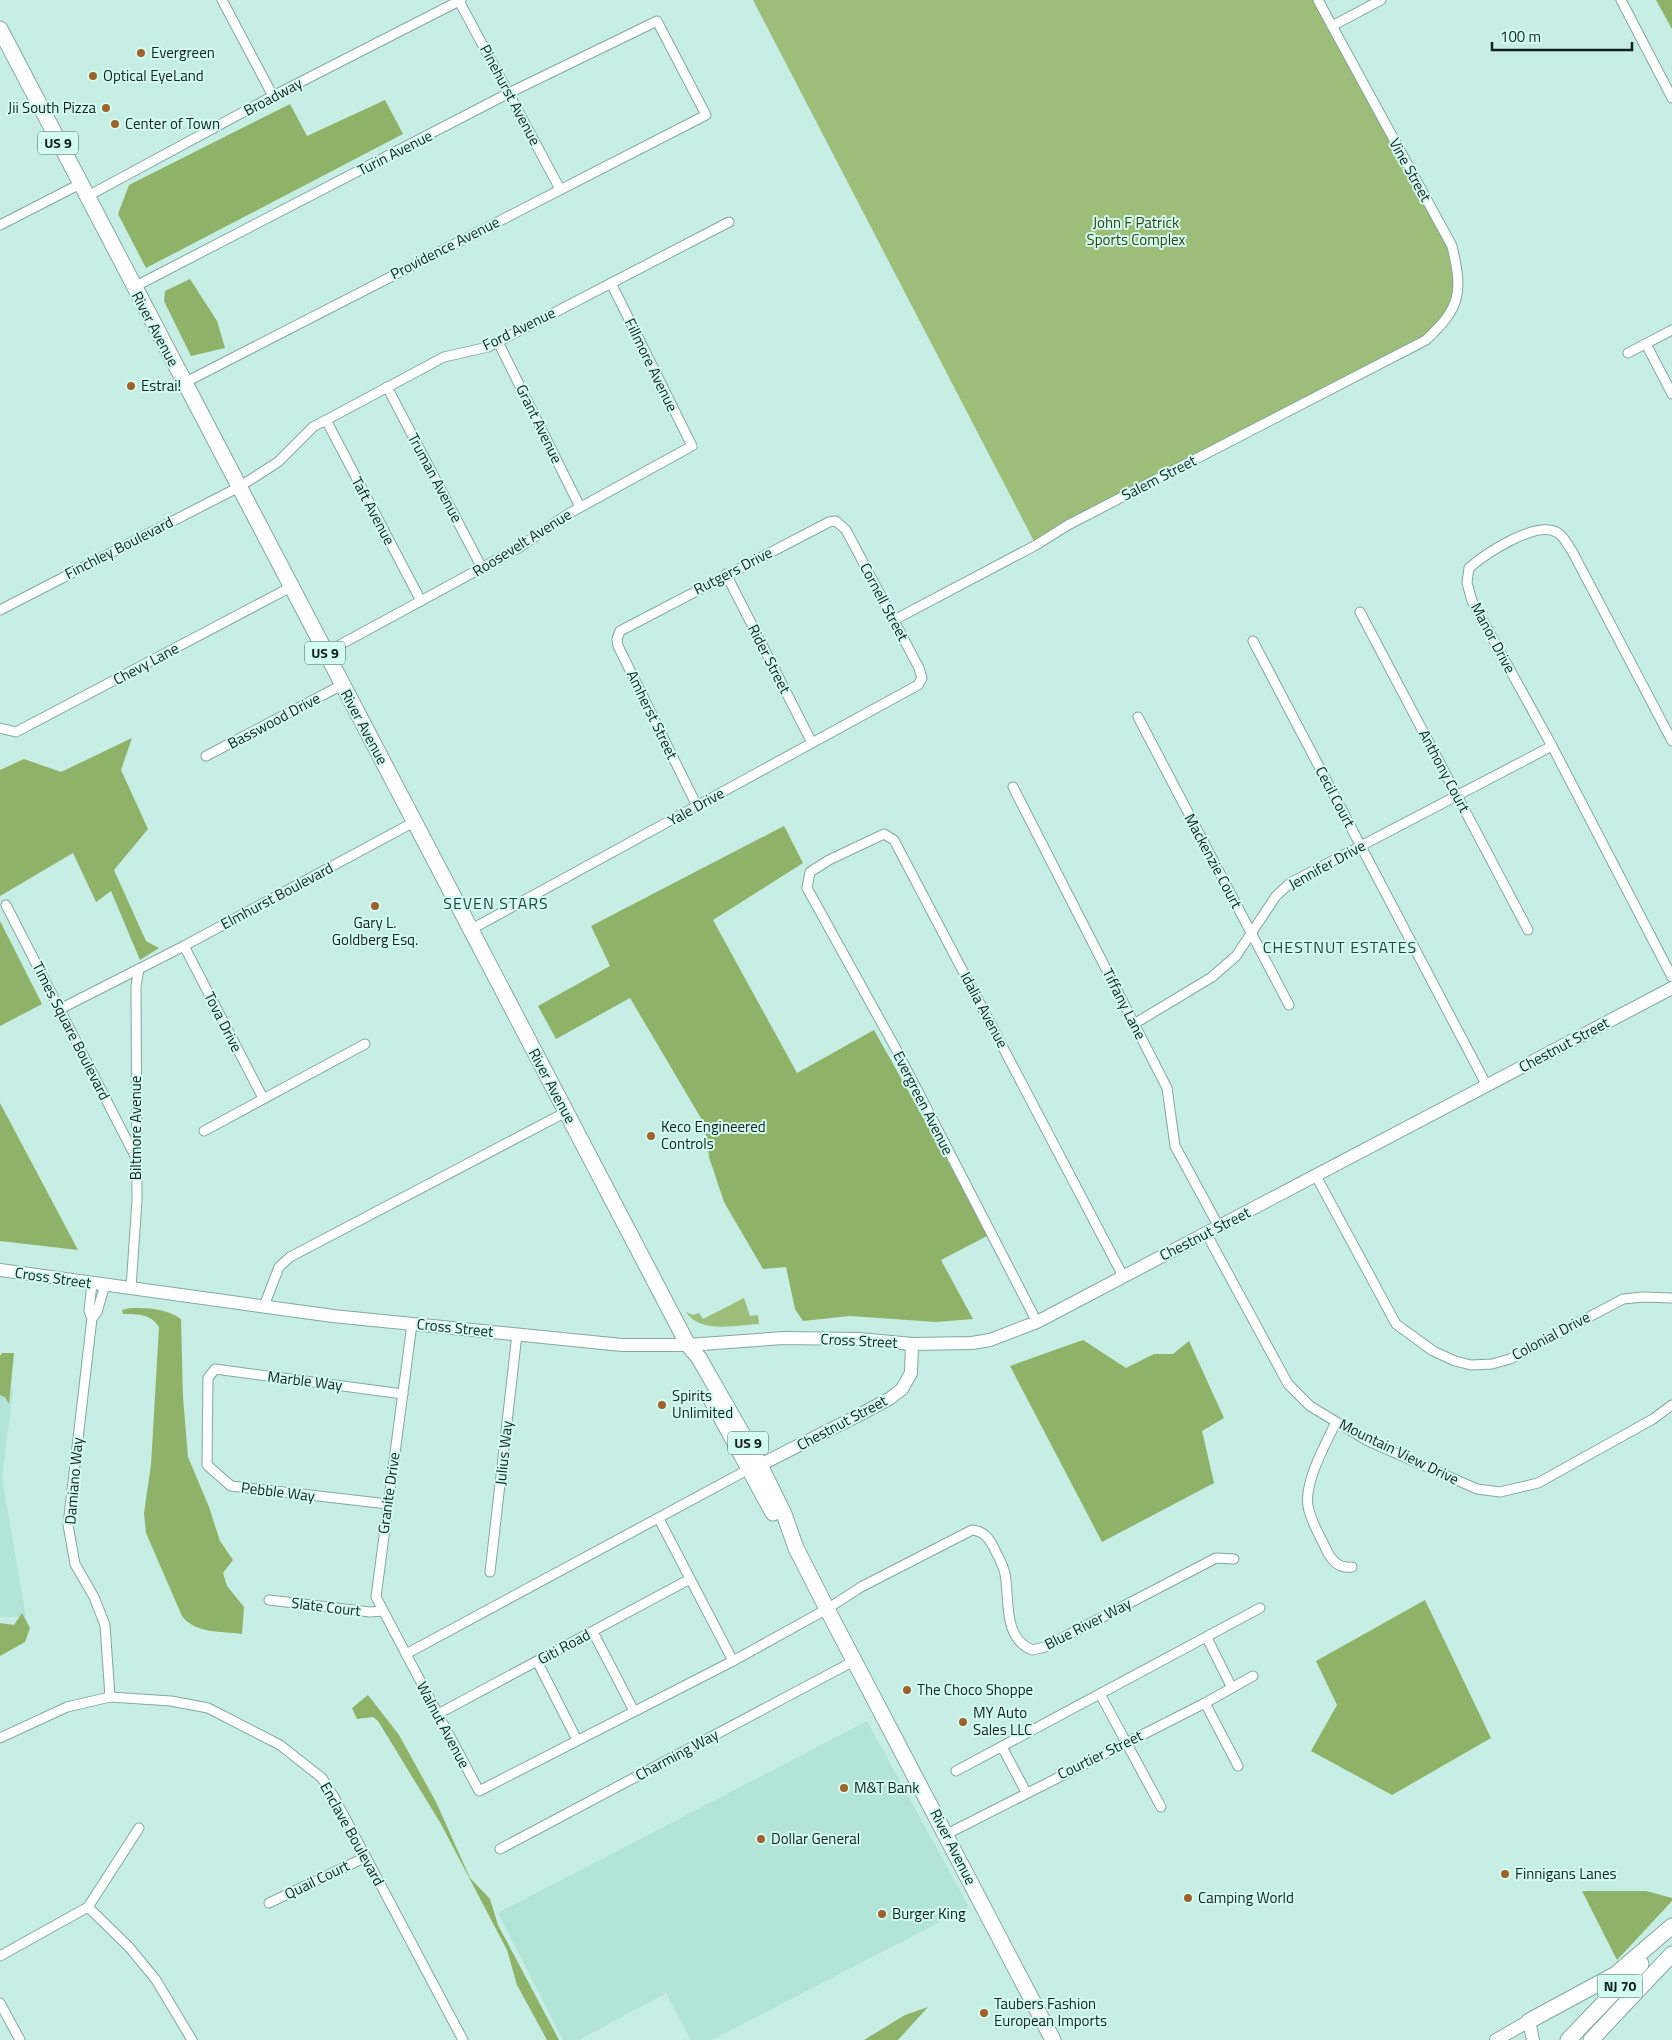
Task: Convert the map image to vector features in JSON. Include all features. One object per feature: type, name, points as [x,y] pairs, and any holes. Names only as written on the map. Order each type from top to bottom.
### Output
[{"type":"highway","name":"River Avenue","points":[[0,29],[688,1345],[691,1360],[754,1467],[776,1518],[796,1548],[1053,2040]]},
{"type":"highway","points":[[1529,2021],[1616,1974],[1636,1960],[1672,1926]]},
{"type":"highway","name":"NJ 70","points":[[1568,2040],[1672,1933]]},
{"type":"highway","name":"NJ 70","points":[[1591,2040],[1672,1954]]},
{"type":"highway","points":[[1613,2017],[1672,1964]]},
{"type":"street","name":"Pinehurst Avenue","points":[[460,0],[560,189]]},
{"type":"street","name":"Broadway","points":[[0,225],[83,190],[273,96],[460,0]]},
{"type":"street","name":"Vine Street","points":[[1318,0],[1452,246],[1458,270],[1458,299],[1447,320],[1426,340]]},
{"type":"street","points":[[1332,26],[1381,0]]},
{"type":"street","points":[[1621,0],[1672,98]]},
{"type":"street","points":[[224,1],[273,96]]},
{"type":"street","name":"Turin Avenue","points":[[134,287],[510,94],[657,21],[706,115]]},
{"type":"street","name":"Providence Avenue","points":[[184,383],[706,115]]},
{"type":"street","name":"Ford Avenue","points":[[239,487],[278,462],[313,427],[444,357],[488,347],[729,222]]},
{"type":"street","name":"Fillmore Avenue","points":[[611,283],[692,446]]},
{"type":"street","points":[[1628,353],[1672,330]]},
{"type":"street","name":"Salem Street","points":[[894,620],[1036,545],[1068,525],[1426,340]]},
{"type":"street","name":"Grant Avenue","points":[[498,342],[580,507]]},
{"type":"street","points":[[1646,344],[1672,394]]},
{"type":"street","name":"Truman Avenue","points":[[387,387],[482,568]]},
{"type":"street","name":"Taft Avenue","points":[[326,420],[421,601]]},
{"type":"street","name":"Roosevelt Avenue","points":[[326,653],[520,547],[580,507],[692,446]]},
{"type":"street","name":"Finchley Boulevard","points":[[0,610],[239,487]]},
{"type":"street","name":"Rutgers Drive","points":[[627,626],[829,522],[840,524]]},
{"type":"street","name":"Cornell Street","points":[[840,524],[846,530],[919,668],[922,678],[920,682]]},
{"type":"street","name":"Manor Drive","points":[[1672,741],[1572,551],[1559,533],[1545,529],[1522,536],[1482,556],[1469,568],[1467,583],[1472,601],[1552,746],[1672,977]]},
{"type":"street","name":"Rider Street","points":[[726,574],[812,743]]},
{"type":"street","name":"Chevy Lane","points":[[0,728],[16,732],[291,588]]},
{"type":"street","name":"Anthony Court","points":[[1360,612],[1528,930]]},
{"type":"street","name":"Amherst Street","points":[[627,626],[620,631],[617,639],[618,646],[697,806]]},
{"type":"street","name":"Cecil Court","points":[[1253,641],[1487,1086]]},
{"type":"street","name":"Yale Drive","points":[[470,930],[918,685],[920,682]]},
{"type":"street","name":"Basswood Drive","points":[[206,756],[342,685]]},
{"type":"street","name":"Mackenzie Court","points":[[1138,717],[1289,1005]]},
{"type":"street","name":"Jennifer Drive","points":[[1134,1024],[1212,977],[1236,956],[1276,896],[1290,884],[1552,746]]},
{"type":"street","name":"Tiffany Lane","points":[[1013,787],[1167,1088],[1175,1146],[1219,1227]]},
{"type":"street","name":"Elmhurst Boulevard","points":[[60,1009],[184,946],[414,822]]},
{"type":"street","name":"Idalia Avenue","points":[[807,885],[810,872],[829,860],[884,834],[894,840],[1124,1276]]},
{"type":"street","name":"Evergreen Avenue","points":[[807,885],[806,888],[896,1049],[1037,1322]]},
{"type":"street","name":"Times Square Boulevard","points":[[6,905],[136,1157]]},
{"type":"street","name":"Tova Drive","points":[[184,946],[263,1098]]},
{"type":"street","name":"Biltmore Avenue","points":[[131,1288],[137,1200],[136,986],[139,969]]},
{"type":"street","name":"Chestnut Street","points":[[754,1467],[859,1415],[889,1399],[902,1389],[911,1373],[912,1344],[972,1343],[990,1340],[1037,1322],[1672,988]]},
{"type":"street","points":[[204,1131],[365,1044]]},
{"type":"street","points":[[264,1306],[279,1267],[290,1256],[566,1112]]},
{"type":"street","name":"Colonial Drive","points":[[1316,1176],[1396,1324],[1433,1351],[1455,1361],[1472,1365],[1492,1364],[1510,1359],[1623,1299],[1643,1296],[1672,1298]]},
{"type":"street","name":"Mountain View Drive","points":[[1206,1233],[1288,1384],[1310,1406],[1368,1441],[1477,1489],[1500,1492],[1538,1483],[1653,1419],[1672,1405]]},
{"type":"street","name":"Cross Street","points":[[0,1270],[412,1324],[622,1345],[688,1345],[783,1338],[859,1339],[912,1344]]},
{"type":"street","name":"Damiano Way","points":[[98,1284],[89,1310],[92,1318],[68,1524],[75,1564],[94,1597],[105,1625],[110,1697]]},
{"type":"street","name":"Damiano Way","points":[[92,1318],[97,1312],[98,1284]]},
{"type":"street","name":"Granite Drive","points":[[406,1654],[376,1597],[376,1588],[412,1324]]},
{"type":"street","name":"Julius Way","points":[[490,1572],[517,1334]]},
{"type":"street","name":"Marble Way","points":[[211,1374],[215,1369],[403,1394]]},
{"type":"street","name":"Pebble Way","points":[[211,1374],[208,1378],[207,1465],[232,1486],[388,1504]]},
{"type":"street","points":[[1336,1422],[1310,1482],[1308,1506],[1328,1555],[1337,1565],[1345,1568],[1352,1567]]},
{"type":"street","points":[[406,1654],[754,1467]]},
{"type":"street","points":[[659,1519],[732,1660]]},
{"type":"street","name":"Blue River Way","points":[[827,1609],[861,1587],[966,1532],[979,1530],[990,1540],[1002,1564],[1006,1578],[1010,1621],[1021,1643],[1032,1650],[1038,1650],[1216,1558],[1234,1559]]},
{"type":"street","name":"Giti Road","points":[[438,1714],[690,1580]]},
{"type":"street","name":"Slate Court","points":[[269,1600],[370,1612],[384,1611]]},
{"type":"street","points":[[956,1771],[1260,1608]]},
{"type":"street","name":"Walnut Avenue","points":[[406,1654],[478,1791],[827,1609]]},
{"type":"street","points":[[592,1632],[634,1711]]},
{"type":"street","points":[[1207,1638],[1232,1688]]},
{"type":"street","points":[[537,1661],[577,1740]]},
{"type":"street","name":"Charming Way","points":[[500,1850],[854,1661]]},
{"type":"street","name":"Courtier Street","points":[[947,1834],[1026,1792],[1205,1703],[1253,1676]]},
{"type":"street","points":[[1100,1694],[1128,1742],[1161,1807]]},
{"type":"street","name":"Enclave Boulevard","points":[[0,1738],[67,1707],[110,1697],[171,1701],[208,1708],[280,1745],[322,1778],[463,2040]]},
{"type":"street","points":[[1205,1703],[1238,1766]]},
{"type":"street","points":[[1002,1746],[1026,1792]]},
{"type":"street","points":[[0,1956],[88,1907],[139,1828]]},
{"type":"street","name":"Quail Court","points":[[268,1903],[366,1857]]},
{"type":"street","points":[[88,1907],[129,1947],[156,1980],[192,2040]]},
{"type":"street","points":[[0,2003],[20,2040]]},
{"type":"street","points":[[1496,2040],[1529,2021],[1534,2040]]},
{"type":"shaded area","points":[[0,1377],[13,1391],[2,1478],[26,1617],[0,1617]]},
{"type":"shaded area","points":[[867,1721],[969,1907],[712,2040],[691,2040],[666,1993],[579,2040],[563,2040],[498,1913]]},
{"type":"green space","name":"John F Patrick Sports Complex","points":[[753,0],[1322,0],[1452,246],[1458,299],[1426,340],[1036,545]]},
{"type":"green space","points":[[1656,0],[1672,0],[1672,29]]},
{"type":"green space","points":[[385,100],[403,134],[146,268],[118,214],[129,185],[290,104],[307,136]]},
{"type":"green space","points":[[190,279],[217,321],[225,348],[191,356],[164,301],[165,291]]},
{"type":"green space","points":[[132,738],[121,770],[148,829],[114,870],[146,941],[159,948],[140,960],[111,891],[96,902],[73,853],[0,896],[0,770],[24,759],[61,772]]},
{"type":"green space","points":[[784,826],[803,863],[713,920],[797,1073],[874,1030],[989,1235],[941,1260],[973,1319],[936,1322],[850,1316],[803,1321],[795,1309],[786,1267],[763,1269],[724,1202],[709,1157],[705,1125],[630,998],[556,1039],[538,1006],[610,966],[591,926]]},
{"type":"green space","points":[[0,921],[42,1004],[0,1026]]},
{"type":"green space","points":[[0,1103],[78,1250],[0,1241]]},
{"type":"green space","points":[[744,1298],[750,1316],[758,1315],[759,1324],[709,1326],[692,1319],[686,1312],[693,1315],[699,1313],[703,1319]]},
{"type":"green space","points":[[130,1308],[163,1311],[181,1319],[183,1398],[188,1457],[209,1507],[220,1541],[233,1560],[223,1573],[227,1586],[244,1607],[242,1634],[209,1631],[187,1622],[182,1616],[146,1533],[144,1513],[151,1465],[159,1327],[148,1317],[123,1314],[122,1310]]},
{"type":"green space","points":[[1083,1340],[1126,1368],[1154,1354],[1173,1354],[1189,1341],[1224,1418],[1202,1431],[1214,1483],[1102,1542],[1010,1366]]},
{"type":"green space","points":[[2,1353],[14,1353],[9,1404],[5,1397],[0,1395],[0,1356]]},
{"type":"green space","points":[[1425,1600],[1491,1738],[1392,1795],[1311,1751],[1337,1705],[1316,1661]]},
{"type":"green space","points":[[22,1613],[30,1628],[25,1642],[0,1656],[0,1623],[14,1625]]},
{"type":"green space","points":[[368,1695],[399,1735],[436,1802],[470,1878],[490,1899],[498,1925],[559,2040],[547,2040],[517,1985],[507,1950],[441,1824],[378,1721],[373,1717],[357,1719],[352,1708]]},
{"type":"green space","points":[[1582,1891],[1646,1891],[1672,1898],[1672,1901],[1617,1960]]},
{"type":"green space","points":[[928,2007],[898,2040],[864,2040],[905,2015]]},
{"type":"place","name":"Evergreen","points":[[141,53]]},
{"type":"place","name":"Optical EyeLand","points":[[93,76]]},
{"type":"place","name":"Jii South Pizza","points":[[106,108]]},
{"type":"place","name":"Center of Town","points":[[115,124]]},
{"type":"place","name":"Estrai!","points":[[131,386]]},
{"type":"place","name":"Gary L. Goldberg Esq.","points":[[375,906]]},
{"type":"place","name":"Keco Engineered Controls","points":[[651,1136]]},
{"type":"place","name":"Spirits Unlimited","points":[[662,1405]]},
{"type":"place","name":"The Choco Shoppe","points":[[907,1690]]},
{"type":"place","name":"MY Auto Sales LLC","points":[[963,1722]]},
{"type":"place","name":"M&T Bank","points":[[844,1788]]},
{"type":"place","name":"Dollar General","points":[[761,1839]]},
{"type":"place","name":"Finnigans Lanes","points":[[1505,1874]]},
{"type":"place","name":"Camping World","points":[[1188,1898]]},
{"type":"place","name":"Burger King","points":[[882,1914]]},
{"type":"place","name":"Taubers Fashion European Imports","points":[[984,2013]]},
{"type":"district","name":"SEVEN STARS","points":[[496,903]]},
{"type":"district","name":"CHESTNUT ESTATES","points":[[1340,947]]}]
